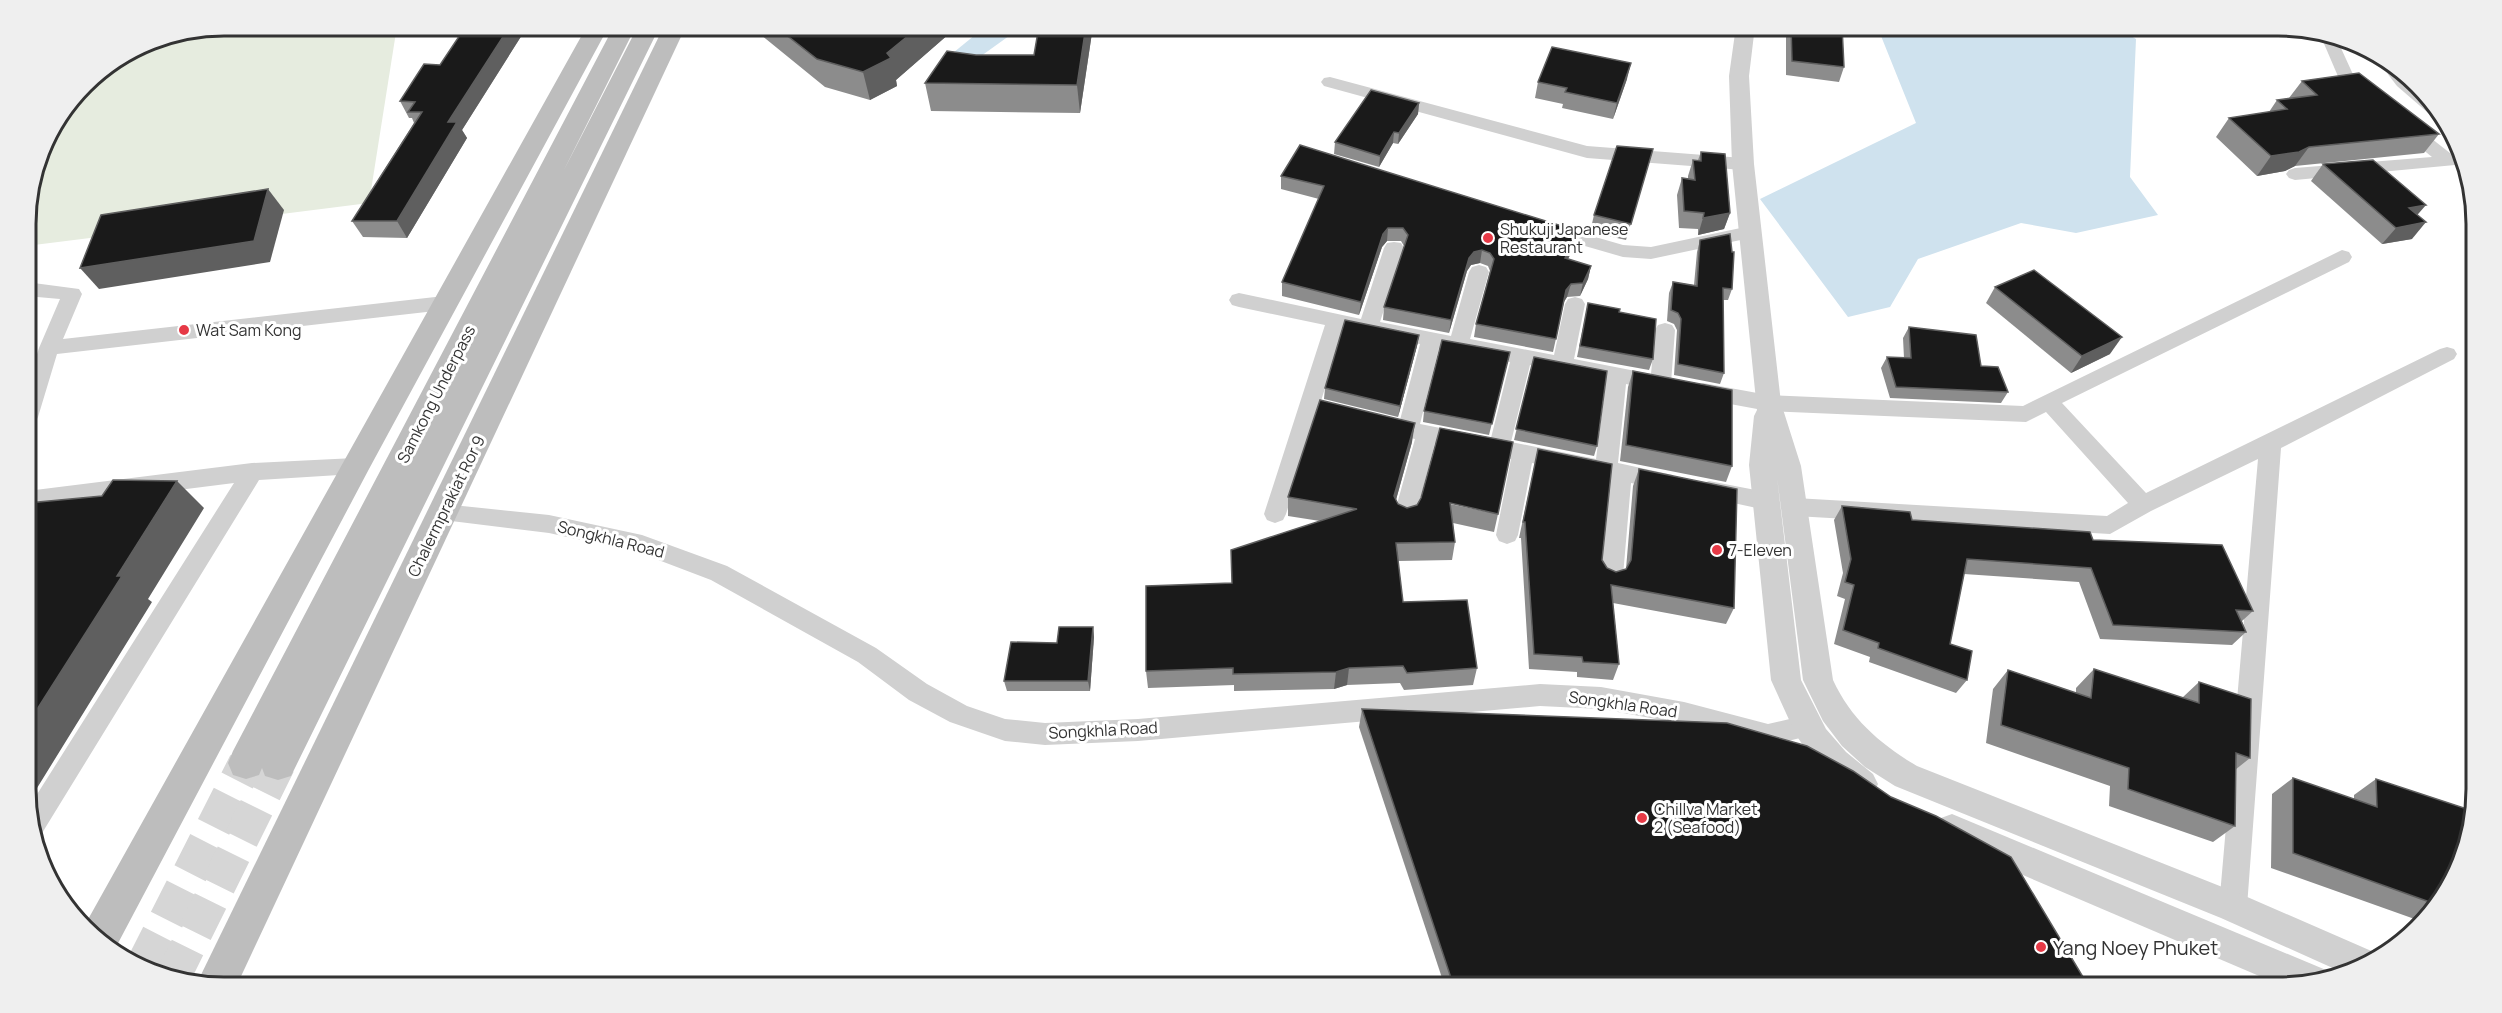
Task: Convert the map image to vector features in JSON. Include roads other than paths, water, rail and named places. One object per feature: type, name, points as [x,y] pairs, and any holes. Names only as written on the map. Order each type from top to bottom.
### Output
[{"type":"main road","points":[[103,932],[444,303],[592,36]]},
{"type":"main road","name":"Samkong Underpass","points":[[246,763],[620,36]]},
{"type":"main road","name":"Samkong Underpass","points":[[278,764],[645,36]]},
{"type":"main road","name":"Chalermprakiat Ror 9","points":[[220,977],[670,36]]},
{"type":"street","points":[[1744,36],[1739,76],[1743,164],[1768,403],[1762,465],[1781,504],[1818,680],[1829,705],[1847,733],[1878,760],[1906,776],[2233,907],[2354,961]]},
{"type":"street","points":[[2330,43],[2349,84],[2376,105]]},
{"type":"street","points":[[1330,82],[1587,152],[1743,164]]},
{"type":"street","points":[[2295,174],[2449,160],[2395,119]]},
{"type":"street","points":[[1532,225],[1623,251],[1651,253],[1750,232]]},
{"type":"street","points":[[1368,327],[1394,248]]},
{"type":"street","points":[[1239,300],[1336,321],[1768,403],[2026,414],[2048,401],[2342,257]]},
{"type":"street","points":[[1459,344],[1479,272]]},
{"type":"street","points":[[36,290],[72,294],[49,348],[36,389]]},
{"type":"street","points":[[49,348],[444,303]]},
{"type":"street","points":[[1563,364],[1575,304]]},
{"type":"street","points":[[1275,514],[1336,321]]},
{"type":"street","points":[[1661,382],[1665,330]]},
{"type":"street","points":[[1405,515],[1431,339]]},
{"type":"street","points":[[1309,406],[1418,432],[1781,504],[2110,525],[2143,505],[2270,444],[2447,354]]},
{"type":"street","points":[[1499,448],[1522,356]]},
{"type":"street","points":[[1611,576],[1617,374]]},
{"type":"street","points":[[2048,401],[2143,505]]},
{"type":"street","points":[[2233,907],[2270,444]]},
{"type":"street","points":[[1507,535],[1523,453]]},
{"type":"street","points":[[36,499],[252,472],[355,466]]},
{"type":"street","points":[[38,816],[252,472]]},
{"type":"street","points":[[1781,504],[1786,680],[1798,711],[1818,746],[1849,775],[1889,802]]},
{"type":"street","name":"Songkhla Road","points":[[442,513],[561,526],[642,544],[719,573],[867,655],[918,692],[959,714],[1005,729],[1045,734],[1138,729],[1306,717],[1540,695],[1601,698],[1684,712],[1768,735],[1807,726]]},
{"type":"street","points":[[1928,819],[2299,976]]},
{"type":"water","points":[[974,36],[1009,36],[956,74],[937,66]]},
{"type":"water","points":[[1881,36],[2131,36],[2136,39],[2130,177],[2158,215],[2076,233],[2021,223],[1918,259],[1890,307],[1848,317],[1760,199],[1916,123]]},
{"type":"tunnel","points":[[146,960],[246,763]]},
{"type":"tunnel","points":[[176,970],[278,764]]},
{"type":"place","name":"Shukuji Japanese Restaurant","points":[[1488,238]]},
{"type":"place","name":"Wat Sam Kong","points":[[184,330]]},
{"type":"place","name":"7-Eleven","points":[[1717,550]]},
{"type":"place","name":"Chillva Market 2 (Seafood)","points":[[1642,818]]},
{"type":"place","name":"Yang Noey Phuket","points":[[2041,947]]}]
